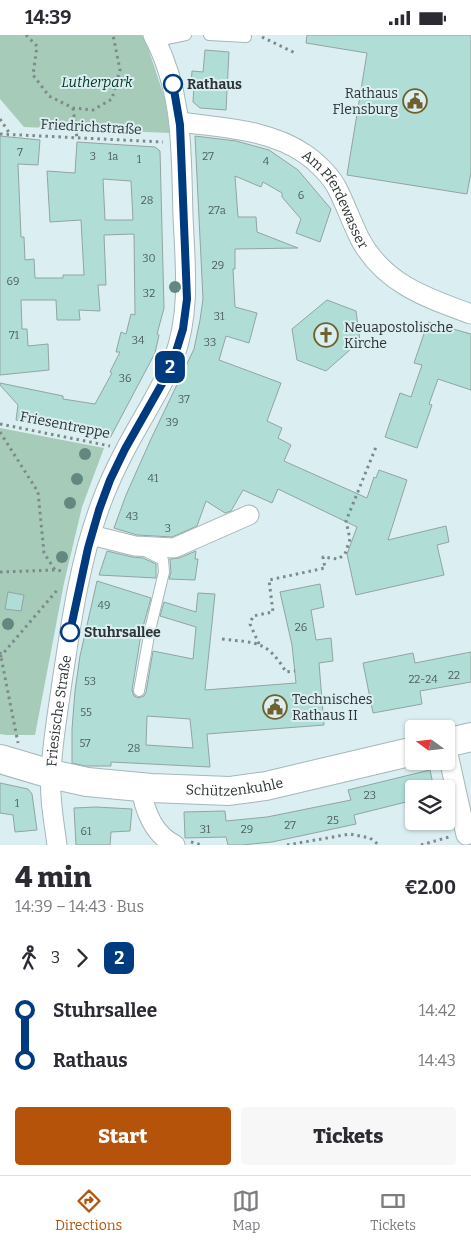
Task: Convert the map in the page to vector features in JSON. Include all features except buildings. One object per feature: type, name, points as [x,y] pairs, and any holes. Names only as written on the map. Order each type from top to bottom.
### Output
[{"type":"main road","points":[[455,741],[471,737]]},
{"type":"main road","name":"Schützenkuhle","points":[[51,774],[87,782],[204,791],[229,791],[266,786],[405,753]]},
{"type":"main road","points":[[7,761],[51,774]]},
{"type":"street","name":"Friesische Straße","points":[[57,845],[51,804],[51,774],[70,632],[91,535],[110,480],[174,358],[183,329],[187,299],[180,122],[173,84],[155,38]]},
{"type":"street","name":"Am Pferdewasser","points":[[180,122],[255,132],[286,143],[305,154],[337,188],[361,241],[382,268],[396,281],[426,298],[471,314]]},
{"type":"street","points":[[91,535],[135,546],[174,548],[249,515]]},
{"type":"street","points":[[452,770],[466,835]]},
{"type":"street","points":[[141,787],[143,805],[155,827],[175,845]]},
{"type":"lane","points":[[155,38],[186,35]]},
{"type":"lane","points":[[209,35],[246,37]]},
{"type":"lane","points":[[135,546],[163,561],[164,572],[150,631],[139,691]]},
{"type":"path","points":[[26,35],[37,46],[33,75],[49,96],[73,108],[93,110],[112,99],[120,70],[113,35]]},
{"type":"path","points":[[262,37],[295,53]]},
{"type":"path","points":[[73,108],[76,137]]},
{"type":"path","points":[[0,119],[11,134]]},
{"type":"path","name":"Friedrichstraße","points":[[0,133],[181,143]]},
{"type":"path","name":"Friesentreppe","points":[[0,424],[125,449]]},
{"type":"path","points":[[0,432],[38,492],[44,553],[55,570]]},
{"type":"path","points":[[259,644],[250,624],[253,616],[273,612],[269,580],[325,568],[323,557],[338,559],[345,554],[350,539],[346,521],[376,447]]},
{"type":"path","points":[[0,572],[55,570],[82,574]]},
{"type":"path","points":[[7,761],[18,740],[0,655],[60,586]]},
{"type":"path","points":[[222,639],[259,644],[277,657],[286,672],[295,671]]},
{"type":"path","points":[[287,845],[350,834],[370,838],[379,845]]},
{"type":"path","points":[[421,845],[454,835],[466,835]]},
{"type":"green space","name":"Lutherpark","points":[[0,35],[142,35],[165,99],[170,133],[24,127],[0,99]]},
{"type":"green space","points":[[0,428],[104,448],[82,507],[64,583],[35,735],[0,734]]},
{"type":"bus line","name":"2","points":[[70,632],[91,535],[110,480],[125,449],[163,382],[174,358],[183,329],[187,299],[180,125],[173,84]]},
{"type":"place","name":"Rathaus","points":[[173,84]]},
{"type":"place","name":"Rathaus Flensburg","points":[[415,101]]},
{"type":"place","name":"Neuapostolische Kirche","points":[[326,335]]},
{"type":"place","name":"Stuhrsallee","points":[[70,632]]},
{"type":"place","name":"Technisches Rathaus II","points":[[275,707]]}]
